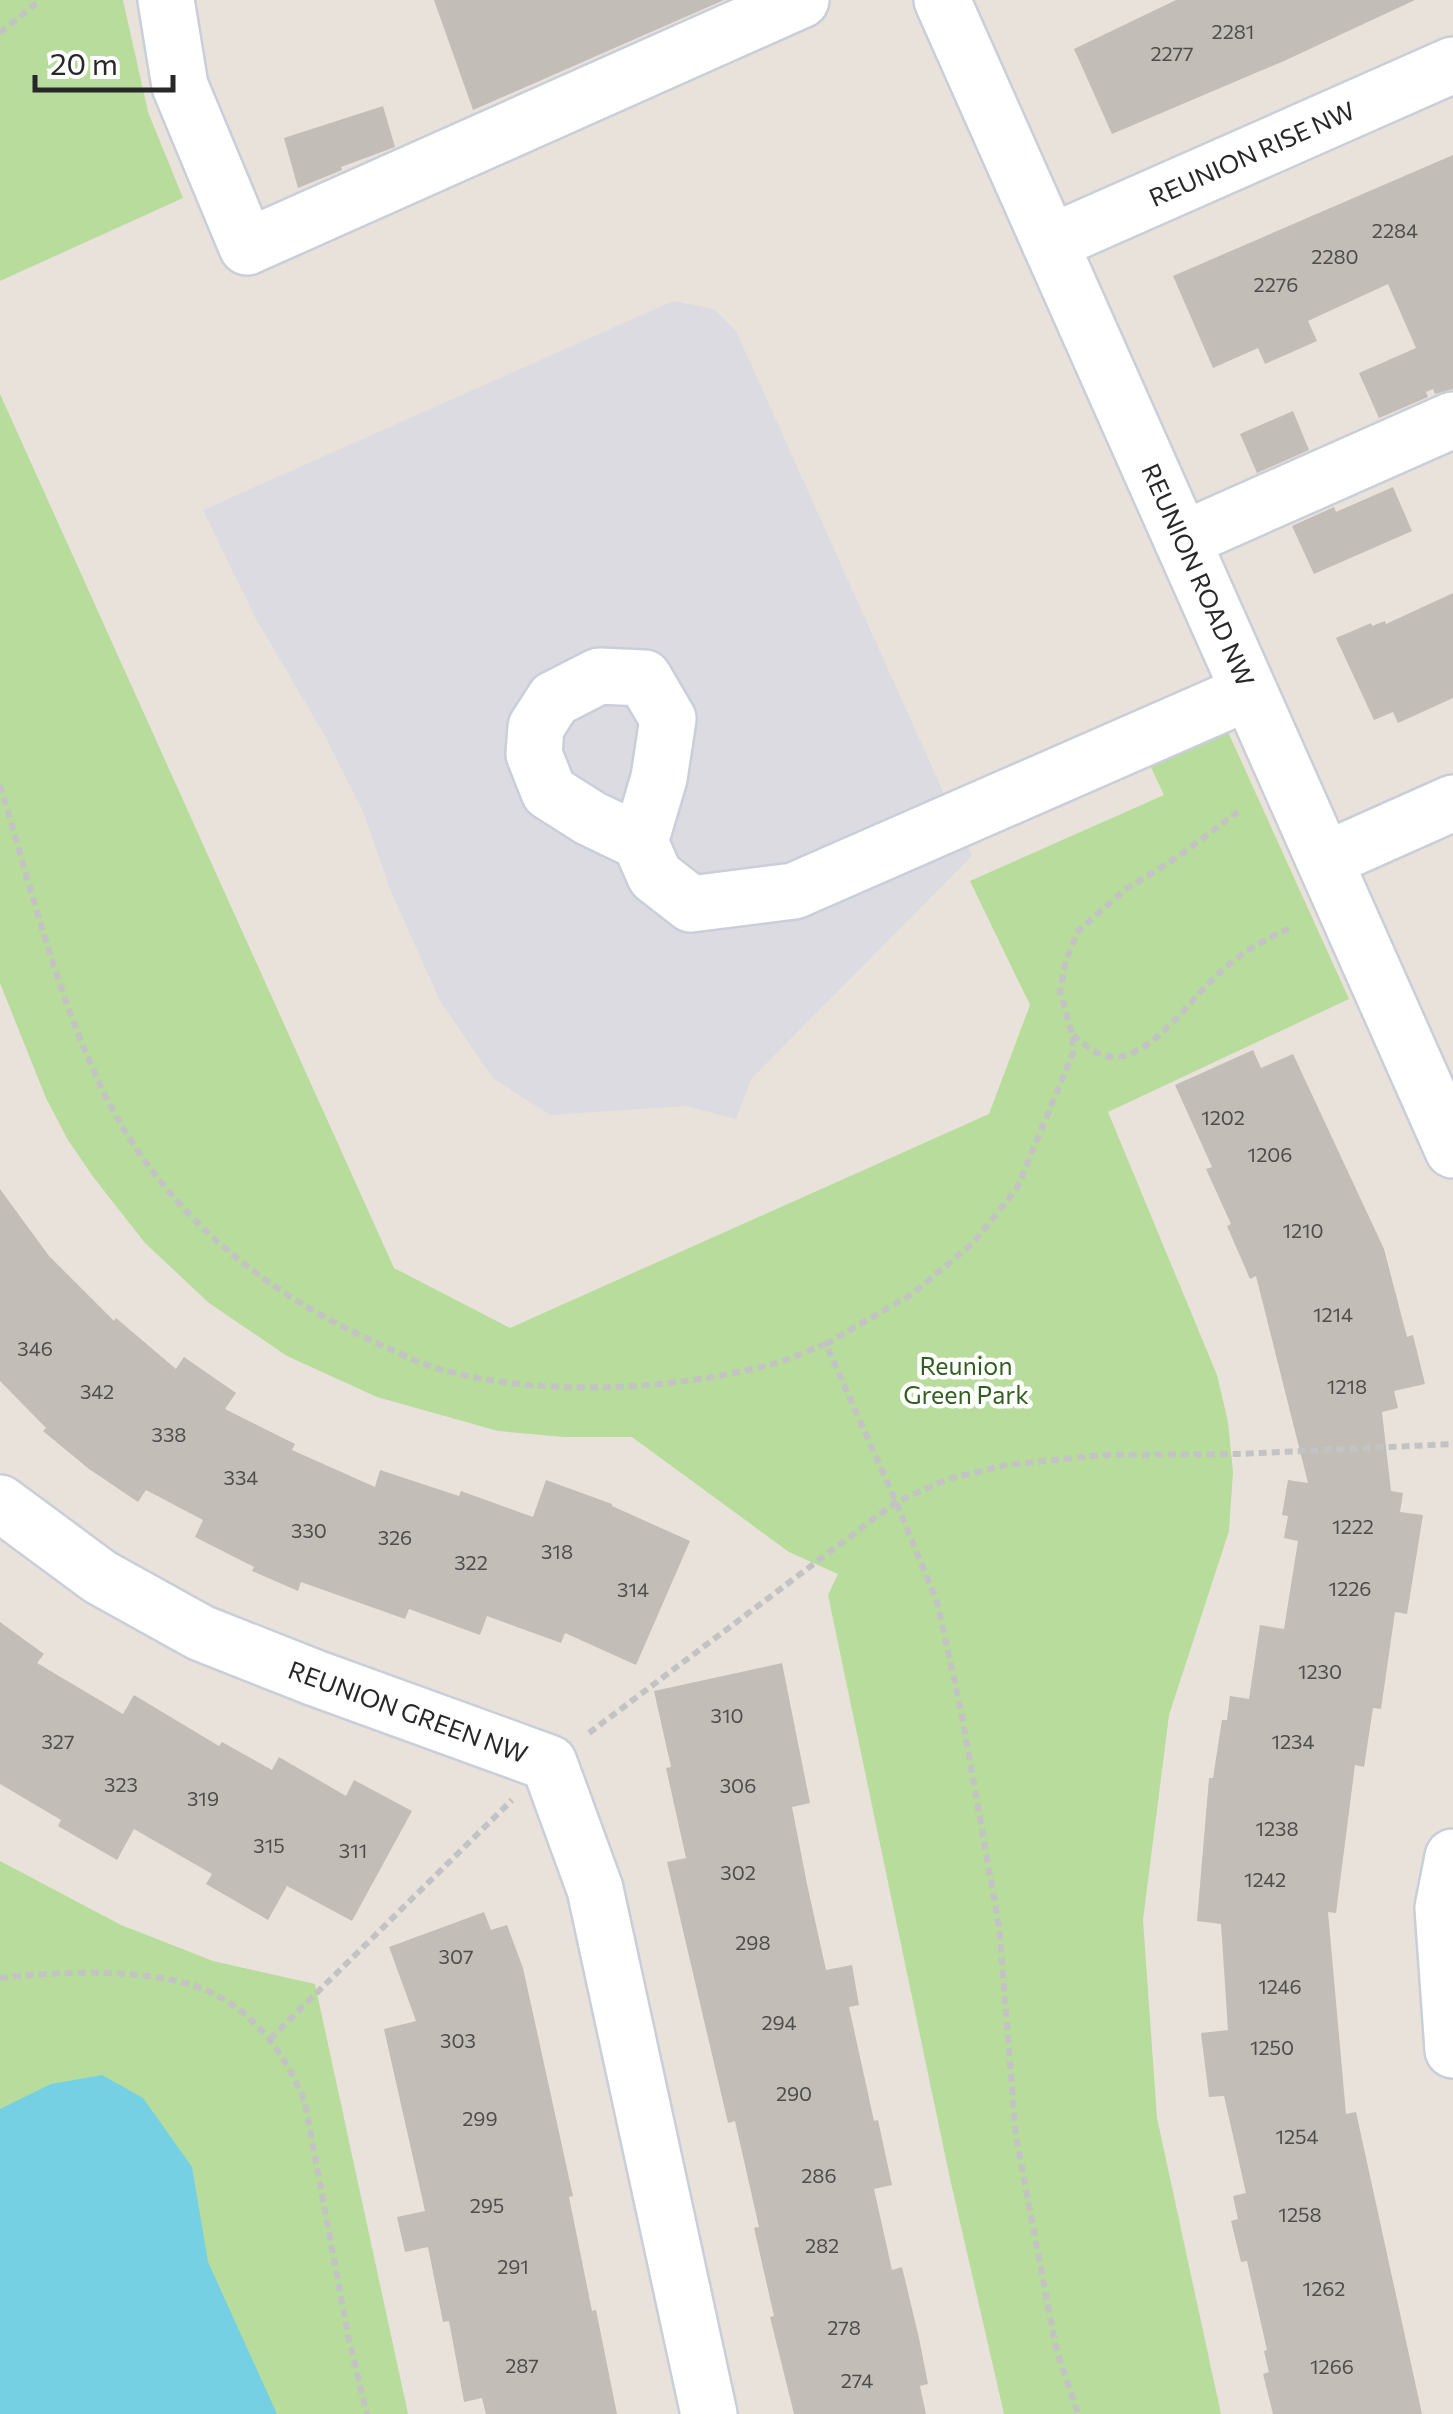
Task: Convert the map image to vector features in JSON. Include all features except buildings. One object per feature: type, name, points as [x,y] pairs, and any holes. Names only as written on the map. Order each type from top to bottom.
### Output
[{"type":"street","points":[[166,0],[180,86],[248,246],[801,0]]},
{"type":"street","name":"REUNION ROAD NW","points":[[942,0],[1453,1150]]},
{"type":"street","name":"REUNION RISE NW","points":[[1050,244],[1453,65]]},
{"type":"street","points":[[1182,540],[1453,420]]},
{"type":"street","points":[[640,842],[655,876],[692,904],[794,890],[956,823],[1250,692]]},
{"type":"street","points":[[1324,860],[1453,803]]},
{"type":"street","name":"REUNION GREEN NW","points":[[0,1503],[100,1577],[201,1633],[549,1764],[595,1889],[709,2414]]},
{"type":"street","points":[[1453,1856],[1444,1908],[1453,2050]]},
{"type":"path","points":[[0,33],[40,0]]},
{"type":"path","points":[[0,786],[40,930],[68,1011],[105,1095],[160,1181],[226,1251],[273,1287],[329,1321],[438,1369],[526,1384],[611,1386],[680,1380],[769,1365],[826,1344],[912,1294],[973,1243],[1017,1188],[1073,1052],[1060,992],[1066,960],[1078,931],[1126,889],[1238,812]]},
{"type":"path","points":[[1072,1034],[1089,1049],[1108,1057],[1130,1054],[1158,1037],[1214,977],[1240,956],[1264,939],[1289,929]]},
{"type":"path","points":[[826,1344],[937,1602],[962,1711],[999,1926],[1016,2137],[1056,2348],[1078,2414]]},
{"type":"path","points":[[270,2039],[549,1764],[896,1502],[948,1479],[1025,1463],[1102,1455],[1238,1454],[1453,1444]]},
{"type":"path","points":[[0,1978],[42,1973],[156,1976],[220,1997],[270,2039],[293,2072],[305,2103],[366,2414]]},
{"type":"shaded area","points":[[673,301],[714,309],[736,331],[972,856],[751,1079],[736,1119],[686,1106],[550,1115],[493,1078],[440,1001],[390,889],[363,811],[321,729],[256,619],[203,510]]},
{"type":"green space","points":[[0,0],[123,0],[148,112],[183,198],[0,281]]},
{"type":"green space","name":"Reunion Green Park","points":[[0,394],[394,1268],[510,1328],[989,1114],[1030,1005],[970,881],[1164,795],[1150,765],[1228,732],[1349,999],[1108,1112],[1217,1375],[1228,1422],[1233,1472],[1229,1531],[1169,1715],[1143,1920],[1157,2118],[1221,2414],[1004,2414],[949,2174],[828,1595],[838,1574],[789,1552],[632,1437],[564,1437],[498,1431],[377,1397],[287,1356],[209,1303],[145,1243],[68,1140],[46,1098],[0,983]]},
{"type":"green space","points":[[0,1861],[121,1925],[213,1961],[315,1984],[408,2414],[0,2414]]},
{"type":"water","points":[[102,2075],[143,2098],[192,2167],[208,2262],[277,2414],[0,2414],[0,2109],[51,2084]]}]
